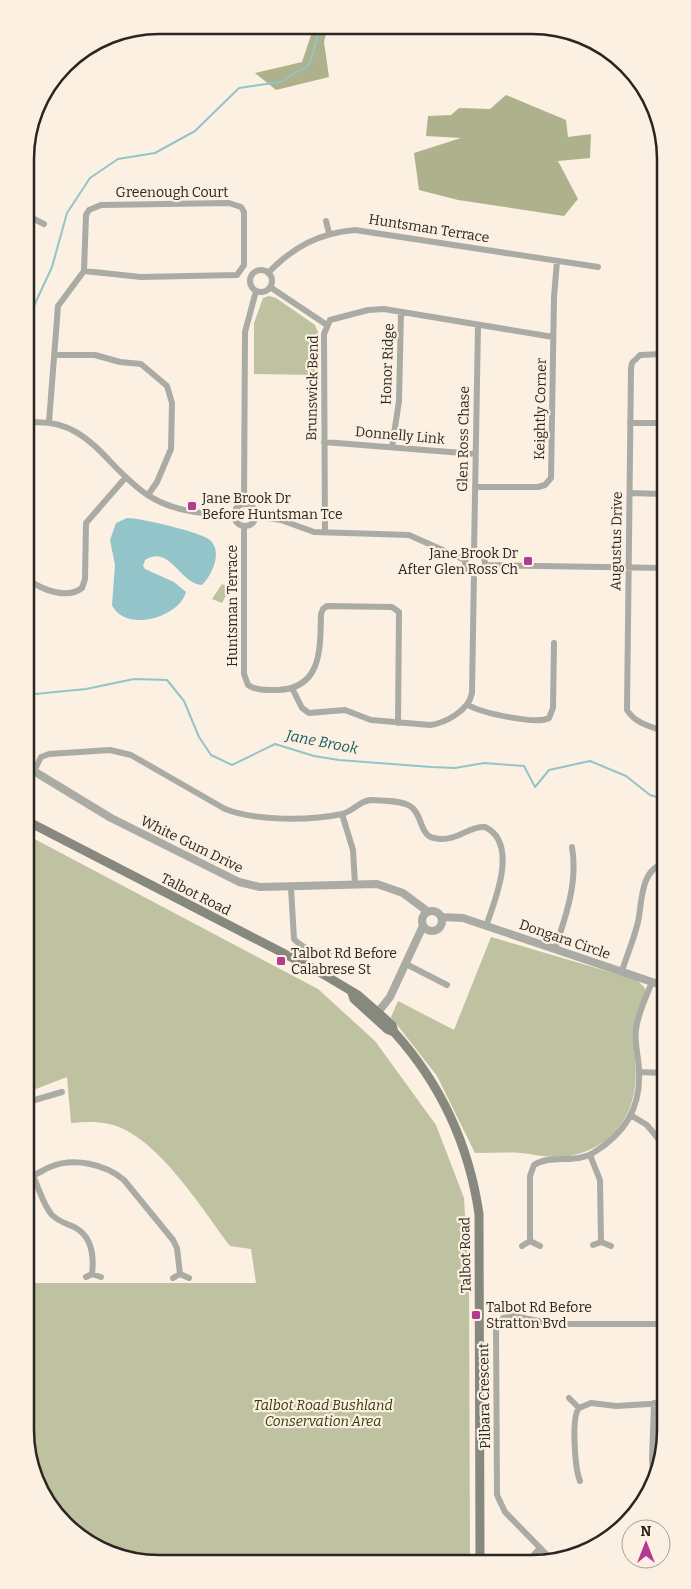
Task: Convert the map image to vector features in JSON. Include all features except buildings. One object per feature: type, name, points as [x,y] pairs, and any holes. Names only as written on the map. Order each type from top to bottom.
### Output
[{"type":"main road","name":"Talbot Road","points":[[34,825],[316,970],[352,993],[354,999],[375,1012],[424,1069],[442,1099],[465,1152],[476,1193],[480,1241],[480,1555]]},
{"type":"street","name":"Greenough Court","points":[[228,203],[241,207],[244,212],[244,265],[237,275],[141,277],[84,271],[86,215],[94,207],[228,203]]},
{"type":"street","points":[[34,219],[44,224]]},
{"type":"street","points":[[326,221],[329,233]]},
{"type":"street","name":"Huntsman Terrace","points":[[268,273],[290,252],[304,243],[329,233],[367,230],[598,267]]},
{"type":"street","name":"Keightly Corner","points":[[475,487],[538,487],[548,483],[551,472],[553,337],[557,261]]},
{"type":"street","points":[[260,270],[268,273],[272,279],[270,287],[265,291],[256,291],[250,284],[252,274],[260,270]]},
{"type":"street","points":[[49,422],[56,355],[58,306],[84,271]]},
{"type":"street","points":[[270,287],[327,325]]},
{"type":"street","points":[[244,504],[245,332],[256,291]]},
{"type":"street","name":"Brunswick Bend","points":[[325,533],[324,334],[327,325],[334,318],[368,310],[384,309],[553,337]]},
{"type":"street","name":"Honor Ridge","points":[[392,447],[399,401],[401,312]]},
{"type":"street","name":"Glen Ross Chase","points":[[474,553],[478,325]]},
{"type":"street","name":"Augustus Drive","points":[[657,354],[640,355],[632,364],[627,710],[631,717],[638,722],[657,729]]},
{"type":"street","points":[[56,355],[95,355],[128,364],[141,364],[168,386],[172,403],[171,449],[157,482],[148,495]]},
{"type":"street","points":[[34,423],[49,422],[70,428],[88,438],[126,477],[148,495],[180,509],[234,514]]},
{"type":"street","points":[[630,423],[657,423]]},
{"type":"street","name":"Donnelly Link","points":[[324,442],[475,454]]},
{"type":"street","points":[[34,584],[48,591],[73,592],[82,588],[85,579],[86,523],[126,477]]},
{"type":"street","points":[[630,493],[657,494]]},
{"type":"street","points":[[244,504],[254,509],[255,516],[253,522],[244,526],[236,521],[234,514],[236,508],[244,504]]},
{"type":"street","points":[[255,516],[272,518],[307,531],[409,535],[465,560]]},
{"type":"street","name":"Huntsman Terrace","points":[[244,526],[244,674],[248,685],[259,690],[292,688]]},
{"type":"street","points":[[474,553],[482,556],[485,565],[480,572],[474,573],[466,568],[465,560],[474,553]]},
{"type":"street","points":[[485,565],[657,568]]},
{"type":"street","points":[[398,723],[399,612],[392,607],[327,606],[323,609],[318,660],[311,674],[292,688],[302,708],[309,713],[345,710],[366,719],[398,723],[434,725],[468,705],[472,693],[474,573]]},
{"type":"street","points":[[468,705],[482,711],[539,721],[550,718],[553,708],[554,643]]},
{"type":"street","points":[[34,765],[41,757],[48,754],[116,750],[131,755],[225,809],[241,815],[306,818],[342,814],[366,801],[402,803],[416,811],[426,834],[434,838],[456,838],[480,827],[490,829],[499,845],[503,869],[500,885],[486,926]]},
{"type":"street","name":"White Gum Drive","points":[[34,771],[111,818],[239,882],[260,887],[291,888],[377,884],[403,893],[417,903],[425,914],[436,911],[442,921]]},
{"type":"street","points":[[342,814],[353,850],[355,884]]},
{"type":"street","points":[[555,949],[570,899],[574,867],[572,846]]},
{"type":"street","points":[[622,971],[638,922],[641,892],[657,869]]},
{"type":"street","points":[[291,888],[294,939],[299,944],[312,950],[329,954]]},
{"type":"street","points":[[375,1012],[391,991],[425,928],[425,914]]},
{"type":"street","name":"Dongara Circle","points":[[442,921],[458,917],[657,984]]},
{"type":"street","points":[[425,928],[437,930],[442,921]]},
{"type":"street","points":[[406,964],[447,986]]},
{"type":"street","points":[[530,1241],[530,1176],[534,1165],[544,1161],[571,1160],[590,1155],[611,1140],[632,1116],[640,1072],[636,1029],[652,982]]},
{"type":"street","points":[[640,1072],[657,1073]]},
{"type":"street","points":[[34,1100],[62,1092]]},
{"type":"street","points":[[632,1116],[647,1124],[657,1137]]},
{"type":"street","points":[[590,1155],[600,1180],[601,1242]]},
{"type":"street","points":[[34,1175],[51,1166],[64,1164],[92,1164],[115,1172],[124,1180],[173,1240],[179,1257],[180,1274]]},
{"type":"street","points":[[34,1183],[51,1214],[57,1220],[77,1229],[88,1239],[93,1255],[89,1275],[101,1277]]},
{"type":"street","points":[[530,1241],[540,1246]]},
{"type":"street","points":[[522,1246],[530,1241]]},
{"type":"street","points":[[593,1246],[601,1242],[611,1246]]},
{"type":"street","points":[[180,1274],[189,1278]]},
{"type":"street","points":[[172,1278],[180,1274]]},
{"type":"street","name":"Pilbara Crescent","points":[[546,1554],[505,1512],[497,1495],[496,1325],[503,1318],[514,1316],[553,1324],[657,1324]]},
{"type":"street","points":[[569,1398],[579,1408]]},
{"type":"street","points":[[580,1481],[576,1470],[574,1417],[579,1408],[591,1403],[616,1406],[654,1403],[652,1465]]},
{"type":"street","points":[[534,1555],[540,1548]]},
{"type":"green space","points":[[311,34],[326,34],[324,42],[329,77],[276,90],[255,73],[302,62]]},
{"type":"green space","points":[[506,95],[566,120],[568,137],[591,134],[590,158],[558,161],[578,199],[564,216],[458,200],[419,190],[414,153],[461,138],[426,136],[428,116],[451,115],[459,108],[490,109]]},
{"type":"green space","points":[[269,296],[276,298],[315,325],[318,332],[318,375],[254,374],[254,323],[263,298]]},
{"type":"green space","points":[[222,584],[230,588],[222,603],[212,599]]},
{"type":"green space","name":"Talbot Road Bushland Conservation Area","points":[[34,839],[318,989],[375,1041],[436,1125],[464,1198],[469,1283],[470,1555],[150,1555],[118,1549],[103,1542],[89,1534],[65,1513],[55,1500],[43,1478],[35,1447],[34,1283],[256,1283],[251,1249],[230,1246],[177,1175],[144,1142],[127,1131],[109,1124],[94,1122],[71,1123],[67,1077],[34,1090]]},
{"type":"green space","points":[[491,937],[637,980],[645,988],[644,998],[635,1023],[636,1079],[632,1101],[627,1115],[619,1127],[598,1146],[570,1156],[555,1157],[525,1153],[475,1153],[437,1076],[391,1017],[398,1001],[454,1030]]},
{"type":"water","points":[[127,518],[195,533],[210,540],[216,551],[215,563],[202,585],[194,583],[161,557],[154,556],[145,560],[143,566],[145,569],[174,582],[186,592],[173,609],[151,619],[139,620],[128,618],[119,614],[112,605],[115,565],[110,540],[116,523]]},
{"type":"waterway","points":[[34,306],[52,267],[67,213],[90,178],[118,159],[155,153],[195,131],[239,88],[280,82],[309,65],[319,34]]},
{"type":"waterway","name":"Jane Brook","points":[[34,693],[86,689],[134,679],[167,680],[184,701],[199,737],[211,755],[232,765],[275,744],[314,756],[339,760],[455,768],[484,763],[524,766],[535,787],[549,770],[590,761],[626,776],[650,795],[657,797]]},
{"type":"place","name":"Jane Brook Dr Before Huntsman Tce","points":[[192,506]]},
{"type":"place","name":"Jane Brook Dr After Glen Ross Ch","points":[[528,561]]},
{"type":"place","name":"Talbot Rd Before Calabrese St","points":[[281,961]]},
{"type":"place","name":"Talbot Rd Before Stratton Bvd","points":[[476,1315]]}]
